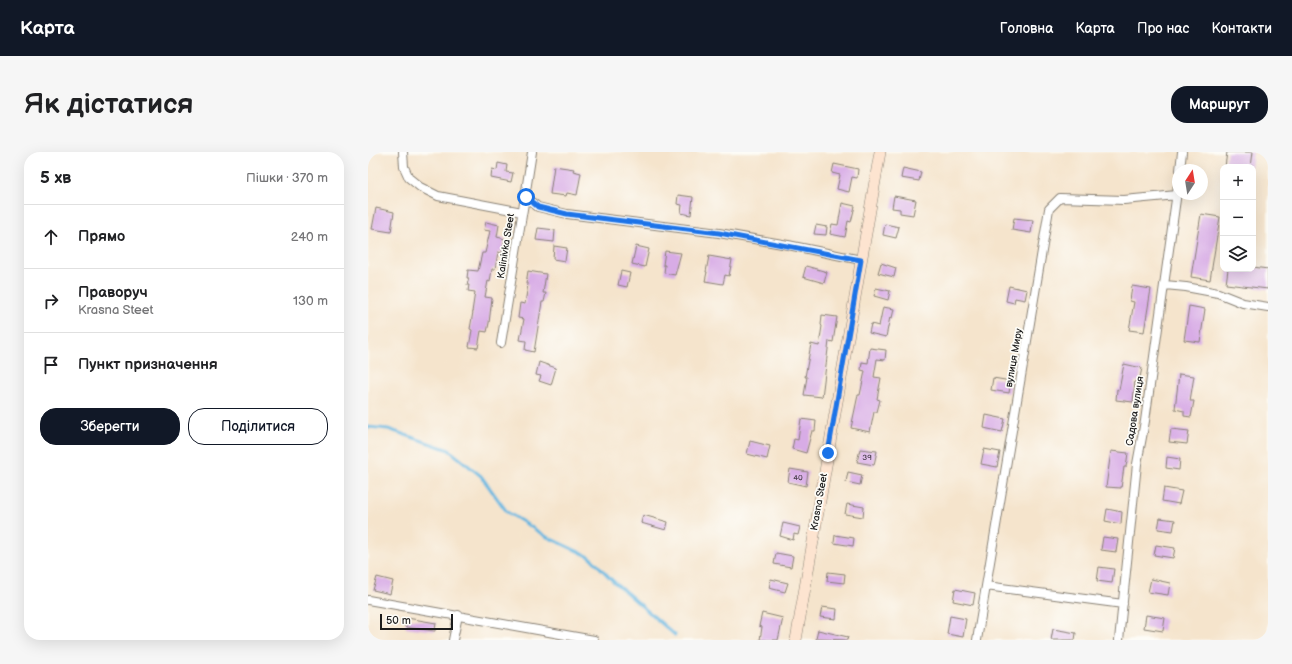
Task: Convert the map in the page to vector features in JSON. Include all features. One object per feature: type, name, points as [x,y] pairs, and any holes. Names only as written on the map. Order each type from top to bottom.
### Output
[{"type":"street","points":[[403,152],[404,167],[409,178],[420,187],[438,196],[522,212]]},
{"type":"street","name":"Kalinivka Steet","points":[[500,343],[522,212],[526,197],[532,152]]},
{"type":"street","name":"Krasna Steet","points":[[796,640],[880,152]]},
{"type":"street","points":[[1181,164],[1182,152]]},
{"type":"street","name":"вулиця Миру","points":[[977,640],[1049,209],[1060,198],[1124,200],[1172,195]]},
{"type":"street","points":[[526,197],[538,207],[567,214],[719,233],[861,260]]},
{"type":"street","name":"Садова вулиця","points":[[1119,640],[1137,464],[1145,421],[1176,200]]},
{"type":"street","points":[[1165,285],[1218,293],[1243,303],[1268,308]]},
{"type":"street","points":[[986,586],[1123,604]]},
{"type":"street","points":[[368,600],[594,640]]},
{"type":"street","points":[[453,640],[458,615]]},
{"type":"building","points":[[1227,152],[1253,152],[1251,164],[1225,164]]},
{"type":"building","points":[[498,163],[507,165],[506,172],[513,173],[511,182],[491,178],[492,169],[497,170]]},
{"type":"building","points":[[834,164],[858,169],[857,178],[852,177],[849,192],[837,189],[840,175],[832,173]]},
{"type":"building","points":[[554,166],[574,169],[573,171],[581,173],[577,195],[567,193],[566,196],[550,194]]},
{"type":"building","points":[[903,168],[921,172],[919,181],[901,178]]},
{"type":"building","points":[[678,195],[693,197],[691,215],[681,213],[682,205],[677,204]]},
{"type":"building","points":[[894,196],[916,200],[913,215],[900,213],[900,209],[892,208]]},
{"type":"building","points":[[842,203],[855,206],[851,222],[848,221],[845,237],[830,234],[832,224],[838,225]]},
{"type":"building","points":[[376,208],[394,212],[391,232],[372,229]]},
{"type":"building","points":[[1201,214],[1220,217],[1210,280],[1191,277]]},
{"type":"building","points":[[1014,218],[1033,220],[1031,233],[1012,230]]},
{"type":"building","points":[[486,222],[499,225],[497,237],[505,239],[502,253],[498,252],[495,269],[492,269],[490,282],[488,281],[485,297],[492,298],[489,323],[487,332],[481,331],[478,348],[469,347],[475,292],[468,291],[469,285],[467,285],[469,278],[467,278],[468,270],[478,271],[482,253],[485,253],[490,231],[484,230]]},
{"type":"building","points":[[885,224],[899,227],[896,238],[883,235]]},
{"type":"building","points":[[816,225],[827,227],[826,235],[814,234]]},
{"type":"building","points":[[538,228],[555,230],[554,242],[536,240]]},
{"type":"building","points":[[554,246],[567,248],[565,261],[553,259]]},
{"type":"building","points":[[636,246],[649,249],[645,267],[632,264]]},
{"type":"building","points":[[665,251],[681,253],[675,275],[664,273],[665,265],[663,265]]},
{"type":"building","points":[[709,256],[732,260],[729,276],[725,275],[723,284],[705,281]]},
{"type":"building","points":[[881,263],[896,268],[894,277],[878,273]]},
{"type":"building","points":[[806,266],[827,272],[824,283],[803,277]]},
{"type":"building","points":[[1256,267],[1268,269],[1268,289],[1226,284],[1228,272],[1256,272]]},
{"type":"building","points":[[528,271],[546,274],[543,293],[546,293],[544,302],[542,302],[534,352],[525,350],[526,341],[520,340],[524,319],[518,318],[520,303],[525,304]]},
{"type":"building","points":[[621,271],[630,273],[627,287],[618,285]]},
{"type":"building","points":[[1009,286],[1027,290],[1025,300],[1015,298],[1014,303],[1006,301]]},
{"type":"building","points":[[1132,286],[1151,289],[1144,332],[1129,330],[1134,302],[1130,301]]},
{"type":"building","points":[[876,288],[890,291],[888,300],[874,296]]},
{"type":"building","points":[[1189,306],[1205,309],[1200,342],[1184,340]]},
{"type":"building","points":[[883,307],[894,309],[892,318],[890,317],[886,337],[869,333],[871,324],[879,326]]},
{"type":"building","points":[[822,315],[837,317],[833,342],[829,341],[822,397],[804,395],[807,377],[805,377],[811,344],[819,346]]},
{"type":"building","points":[[870,348],[886,350],[885,360],[877,359],[874,377],[881,378],[877,399],[880,400],[877,412],[874,412],[870,432],[851,428],[865,371],[861,370],[862,362],[868,363]]},
{"type":"building","points":[[539,362],[556,368],[551,385],[539,381],[541,376],[536,375]]},
{"type":"building","points":[[1124,364],[1142,368],[1139,382],[1135,381],[1133,402],[1116,400],[1117,389],[1119,390]]},
{"type":"building","points":[[1179,374],[1194,376],[1190,401],[1194,401],[1191,417],[1184,416],[1184,411],[1175,409]]},
{"type":"building","points":[[993,378],[1011,381],[1009,393],[991,390]]},
{"type":"building","points":[[986,415],[1005,419],[1002,432],[984,428]]},
{"type":"building","points":[[801,419],[816,421],[815,431],[812,431],[806,453],[792,449],[794,439],[798,440]]},
{"type":"building","points":[[1171,429],[1189,431],[1187,444],[1169,442]]},
{"type":"building","points":[[750,441],[770,446],[767,459],[747,454]]},
{"type":"building","points":[[860,449],[877,451],[874,465],[857,462]]},
{"type":"building","points":[[984,449],[1000,452],[997,467],[981,464]]},
{"type":"building","points":[[1111,451],[1128,453],[1121,488],[1106,487]]},
{"type":"building","points":[[1167,457],[1180,459],[1179,470],[1166,468]]},
{"type":"building","points":[[790,469],[808,472],[806,486],[788,482]]},
{"type":"building","points":[[848,472],[862,475],[860,485],[846,482]]},
{"type":"building","points":[[1164,488],[1182,491],[1179,504],[1162,501]]},
{"type":"building","points":[[847,504],[864,507],[863,517],[845,514]]},
{"type":"building","points":[[1107,509],[1122,512],[1121,524],[1105,521]]},
{"type":"building","points":[[643,515],[668,522],[666,530],[641,523]]},
{"type":"building","points":[[1160,518],[1175,520],[1173,531],[1158,529]]},
{"type":"building","points":[[783,523],[800,527],[798,535],[794,534],[793,540],[780,536]]},
{"type":"building","points":[[835,535],[854,538],[853,546],[834,543]]},
{"type":"building","points":[[1103,537],[1118,539],[1116,552],[1101,550]]},
{"type":"building","points":[[1156,545],[1175,548],[1173,558],[1154,555]]},
{"type":"building","points":[[776,553],[793,556],[791,567],[774,564]]},
{"type":"building","points":[[1099,567],[1114,569],[1112,583],[1097,581]]},
{"type":"building","points":[[828,572],[845,574],[844,583],[827,581]]},
{"type":"building","points":[[377,577],[393,581],[390,594],[373,590]]},
{"type":"building","points":[[771,579],[788,583],[785,592],[769,588]]},
{"type":"building","points":[[1151,579],[1170,583],[1168,595],[1148,592]]},
{"type":"building","points":[[955,589],[975,593],[973,605],[953,601]]},
{"type":"building","points":[[822,607],[837,609],[836,619],[820,617]]},
{"type":"building","points":[[762,613],[783,618],[778,640],[760,640],[762,627],[759,626]]},
{"type":"building","points":[[1146,615],[1165,618],[1163,631],[1144,628]]},
{"type":"building","points":[[950,616],[966,619],[963,637],[947,634]]},
{"type":"building","points":[[407,618],[436,623],[435,631],[405,627]]},
{"type":"building","points":[[1053,629],[1076,633],[1075,640],[1051,640]]},
{"type":"building","points":[[818,630],[848,637],[847,640],[816,639]]},
{"type":"waterway","points":[[368,427],[388,429],[449,450],[481,476],[507,512],[547,537],[590,557],[612,580],[675,635]]},
{"type":"route","points":[[526,197],[538,207],[567,214],[719,233],[861,260],[828,453]]}]
